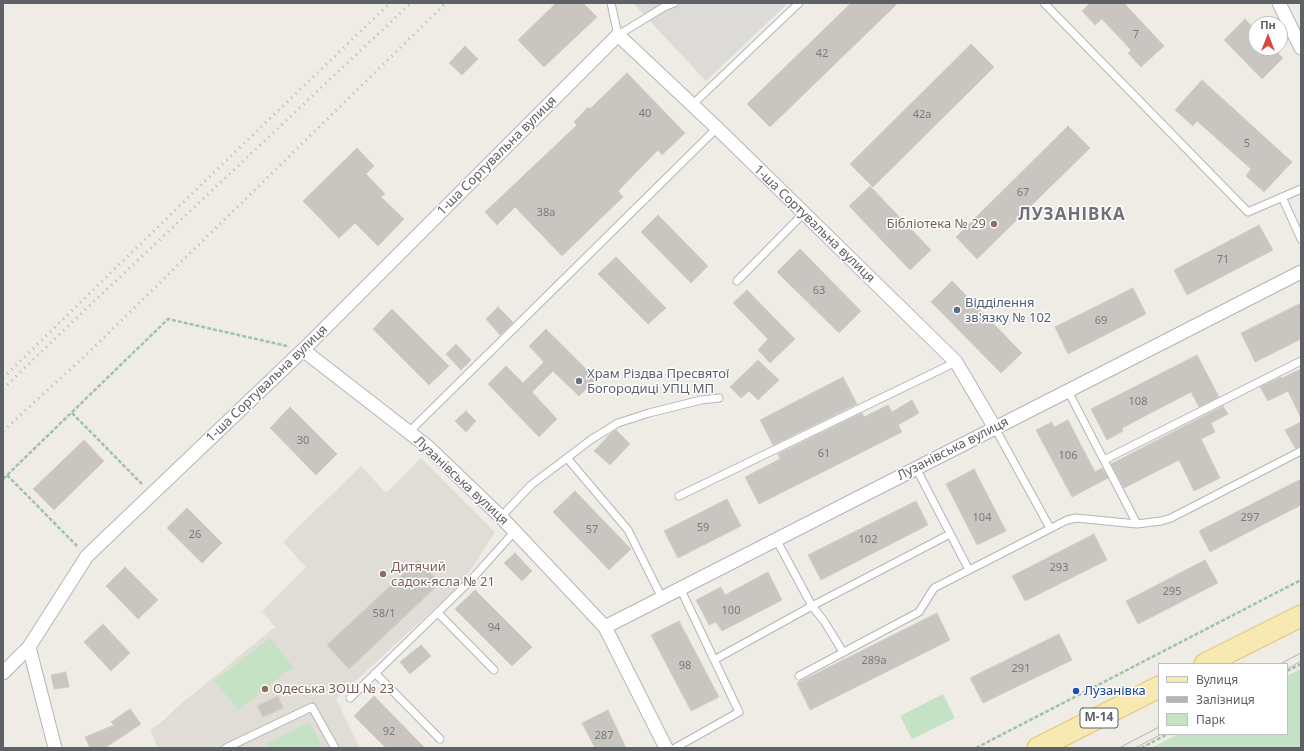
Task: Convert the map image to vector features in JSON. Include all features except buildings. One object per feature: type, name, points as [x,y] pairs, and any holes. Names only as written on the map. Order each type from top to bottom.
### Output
[{"type":"main road","points":[[1207,663],[1301,616]]},
{"type":"main road","name":"М-14","points":[[1038,748],[1158,688]]},
{"type":"street","points":[[1279,3],[1301,48]]},
{"type":"street","name":"1-ша Сортувальна вулиця","points":[[3,673],[29,647],[87,556],[303,350],[618,35],[717,128],[956,362],[995,428]]},
{"type":"street","name":"Лузанівська вулиця","points":[[605,627],[1301,272]]},
{"type":"street","name":"Лузанівська вулиця","points":[[303,350],[428,447],[515,531],[605,627],[666,748]]},
{"type":"street","points":[[29,647],[55,748]]},
{"type":"lane","points":[[611,3],[618,35],[664,6],[674,3]]},
{"type":"lane","points":[[692,105],[799,3]]},
{"type":"lane","points":[[1044,3],[1248,212],[1301,189]]},
{"type":"lane","points":[[409,432],[717,128]]},
{"type":"lane","points":[[1282,197],[1301,239]]},
{"type":"lane","points":[[737,281],[804,213]]},
{"type":"lane","points":[[1104,460],[1301,361]]},
{"type":"lane","points":[[679,496],[956,362]]},
{"type":"lane","points":[[1068,391],[1137,524]]},
{"type":"lane","points":[[501,517],[532,485],[592,439],[618,423],[656,411],[701,400],[719,398]]},
{"type":"lane","points":[[995,428],[1050,528]]},
{"type":"lane","points":[[799,676],[919,612],[934,588],[1067,520],[1076,518],[1137,524],[1171,518],[1301,451]]},
{"type":"lane","points":[[567,458],[628,530],[662,598]]},
{"type":"lane","points":[[916,468],[969,570]]},
{"type":"lane","points":[[350,698],[471,580],[515,531]]},
{"type":"lane","points":[[714,660],[812,606],[950,534]]},
{"type":"lane","points":[[776,539],[812,606],[824,620],[843,652]]},
{"type":"lane","points":[[675,748],[739,712],[680,588]]},
{"type":"lane","points":[[438,612],[494,670]]},
{"type":"lane","points":[[375,674],[440,739]]},
{"type":"lane","points":[[226,748],[312,707],[335,748]]},
{"type":"path","points":[[3,479],[168,319],[303,350]]},
{"type":"path","points":[[72,413],[151,494]]},
{"type":"path","points":[[7,475],[87,556]]},
{"type":"path","points":[[976,748],[1301,580]]},
{"type":"path","points":[[1288,670],[1301,664]]},
{"type":"path","points":[[1141,748],[1166,735]]},
{"type":"shaded area","points":[[633,3],[788,3],[706,81]]},
{"type":"shaded area","name":"Дитячий садок-ясла № 21","points":[[421,458],[495,532],[463,582],[336,699],[360,748],[158,748],[150,730],[163,721],[176,708],[275,627],[262,611],[306,567],[283,542],[361,466],[386,493]]},
{"type":"green space","points":[[270,638],[293,667],[238,710],[215,681]]},
{"type":"green space","points":[[1301,669],[1301,748],[1151,748],[1176,735],[1288,735],[1288,676]]},
{"type":"green space","points":[[943,694],[955,718],[912,739],[900,716]]},
{"type":"green space","points":[[310,722],[322,746],[318,748],[268,748],[266,744]]},
{"type":"tram line","points":[[1282,663],[1301,653]]},
{"type":"tram line","points":[[1288,668],[1301,661]]},
{"type":"tram line","points":[[1119,748],[1158,728]]},
{"type":"tram line","points":[[1135,748],[1160,735]]},
{"type":"railway","points":[[3,378],[390,3]]},
{"type":"railway","points":[[3,389],[411,3]]},
{"type":"railway","points":[[3,431],[88,353],[446,3]]},
{"type":"place","name":"Бібліотека № 29","points":[[994,224]]},
{"type":"place","name":"Відділення зв'язку № 102","points":[[957,310]]},
{"type":"place","name":"Храм Різдва Пресвятої Богородиці УПЦ МП","points":[[579,381]]},
{"type":"place","name":"Дитячий садок-ясла № 21","points":[[383,574]]},
{"type":"place","name":"Одеська ЗОШ № 23","points":[[265,689]]},
{"type":"place","name":"Лузанівка","points":[[1076,691]]},
{"type":"district","name":"ЛУЗАНІВКА","points":[[1072,215]]}]
